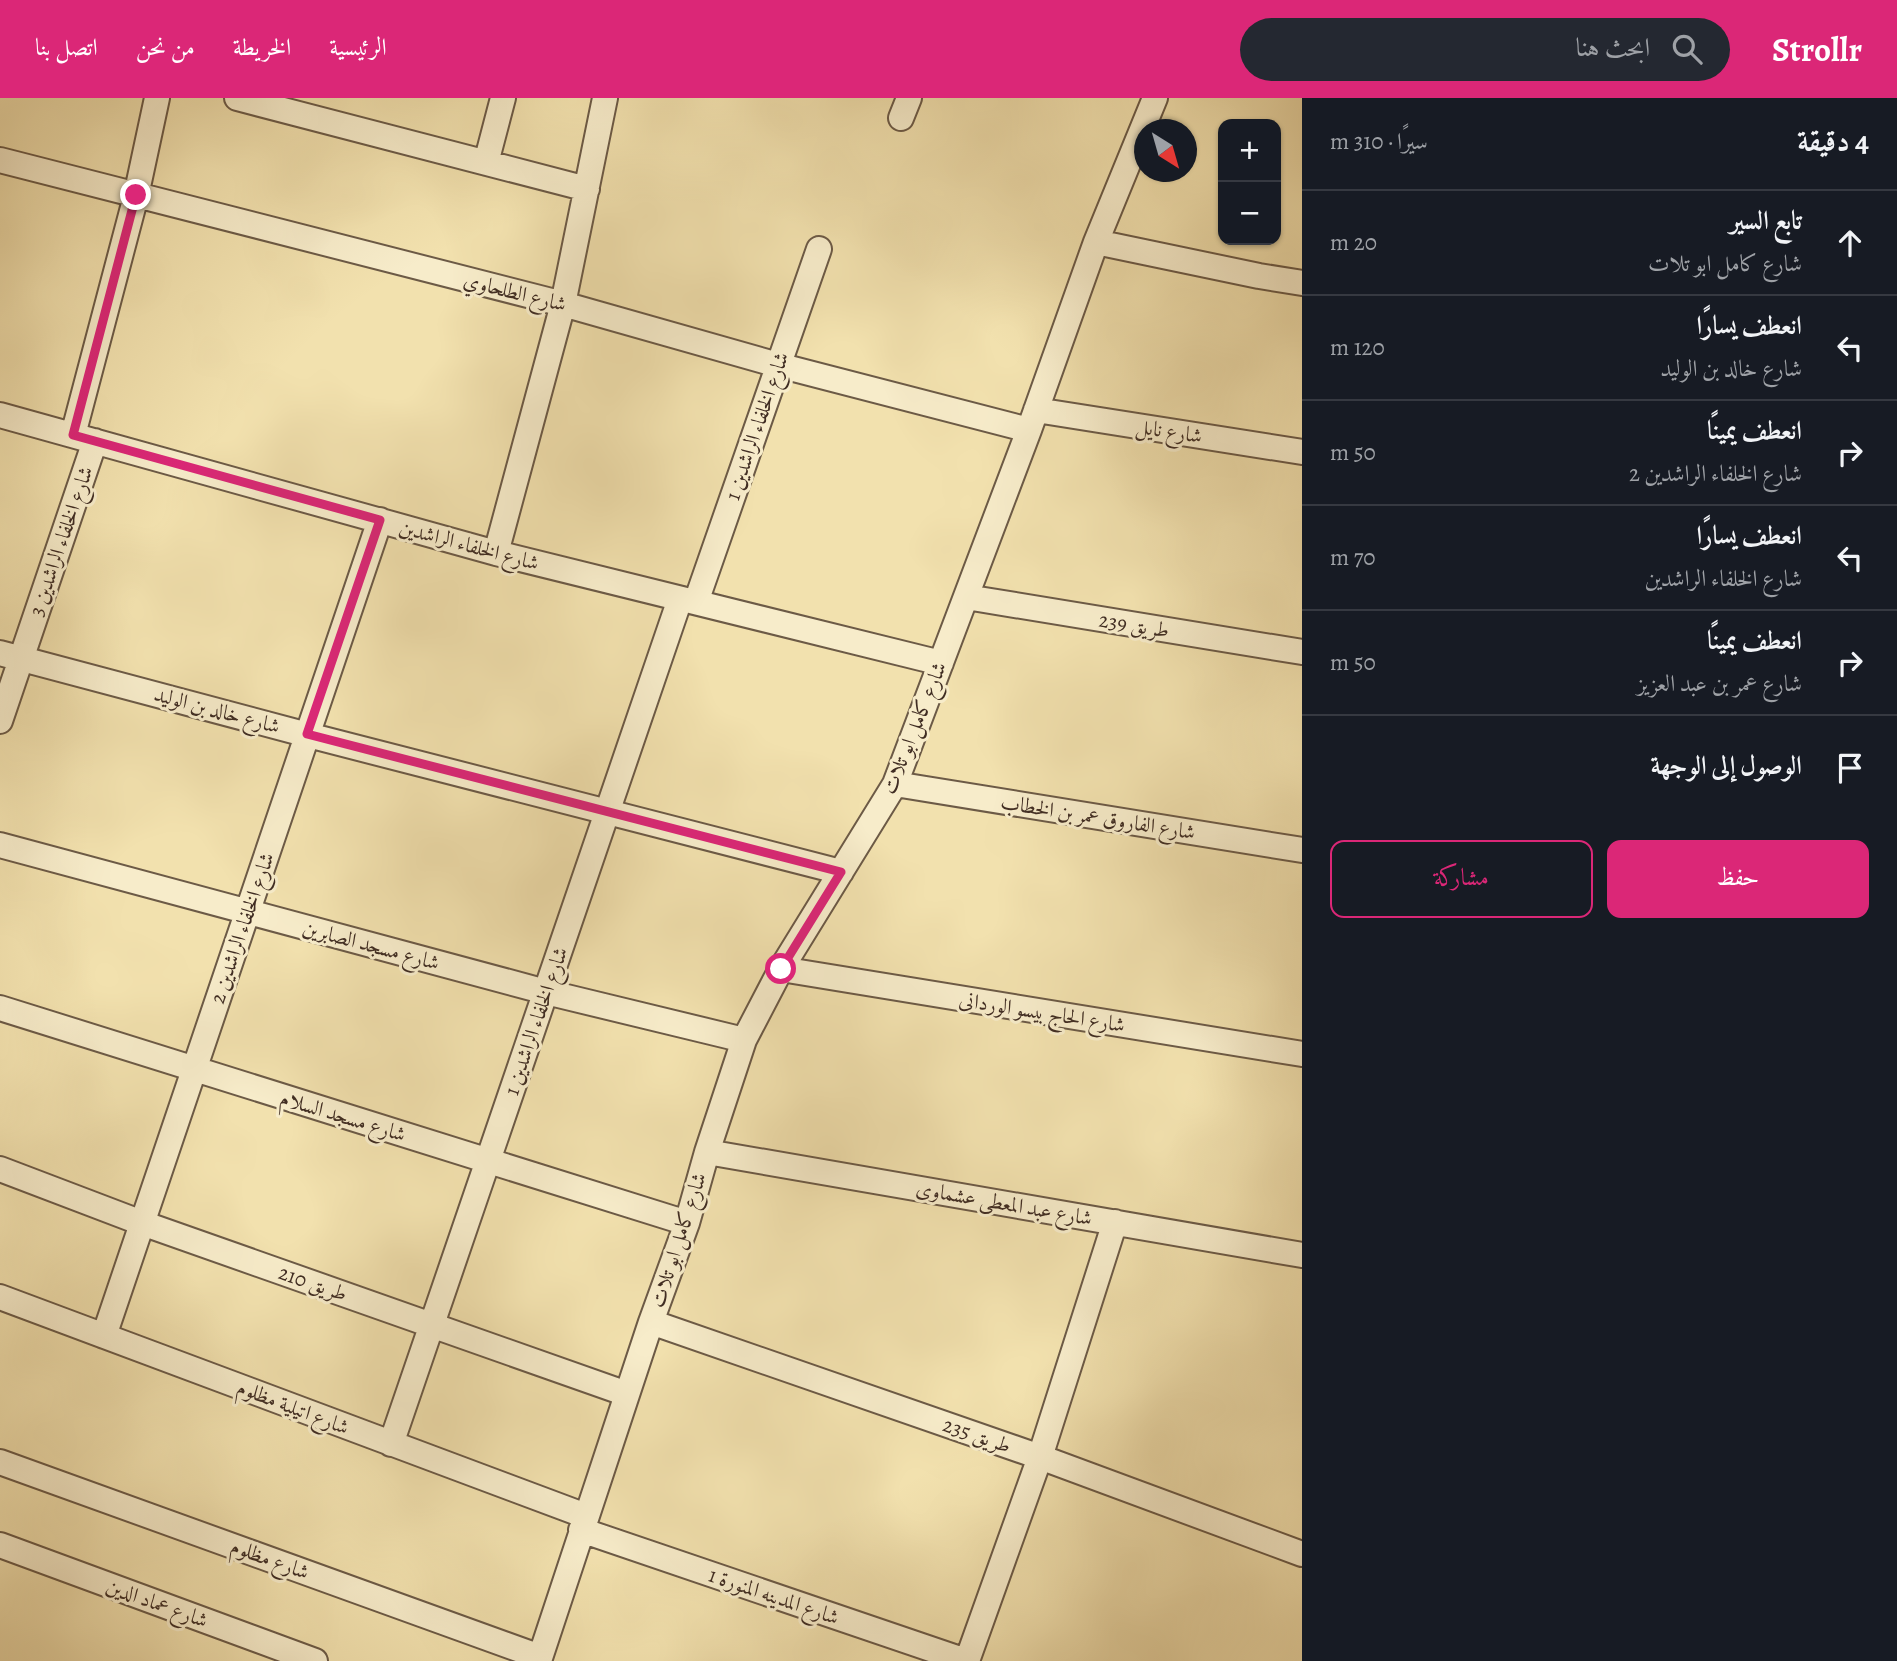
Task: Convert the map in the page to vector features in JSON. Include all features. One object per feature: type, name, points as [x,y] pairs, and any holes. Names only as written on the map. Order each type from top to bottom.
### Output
[{"type":"street","name":"شارع الخلفاء الراشدين 3","points":[[0,721],[11,655],[84,438],[157,98]]},
{"type":"street","points":[[237,98],[274,103],[587,189]]},
{"type":"street","points":[[486,163],[503,98]]},
{"type":"street","points":[[495,554],[563,304],[605,98]]},
{"type":"street","name":"شارع كامل ابو تلات","points":[[539,1659],[650,1322],[687,1223],[744,1040],[781,969],[895,784],[1033,420],[1096,243],[1155,98]]},
{"type":"street","name":"شارع الطلحاوي","points":[[0,160],[563,304],[778,365],[1033,420]]},
{"type":"street","points":[[1096,243],[1302,283]]},
{"type":"street","name":"شارع الخلفاء الراشدين 1","points":[[391,1444],[607,812],[778,365],[819,249]]},
{"type":"street","name":"شارع الخلفاء الراشدين","points":[[0,415],[495,554],[941,663]]},
{"type":"street","name":"شارع نايل","points":[[1033,420],[1302,452]]},
{"type":"street","name":"شارع الخلفاء الراشدين 2","points":[[104,1336],[380,520]]},
{"type":"street","name":"طريق 239","points":[[966,597],[1302,652]]},
{"type":"street","name":"شارع خالد بن الوليد","points":[[11,655],[841,872]]},
{"type":"street","name":"شارع الفاروق عمر بن الخطاب","points":[[895,784],[1302,850]]},
{"type":"street","name":"شارع مسجد الصابرين","points":[[0,845],[546,992],[744,1040]]},
{"type":"street","name":"شارع الحاج بيسو الوردانى","points":[[781,969],[1302,1054]]},
{"type":"street","name":"شارع مسجد السلام","points":[[0,1008],[687,1223]]},
{"type":"street","name":"شارع عبد المعطى عشماوى","points":[[707,1152],[1302,1255]]},
{"type":"street","name":"طريق 210","points":[[0,1169],[142,1223],[627,1394]]},
{"type":"street","points":[[967,1661],[1040,1457],[1115,1223]]},
{"type":"street","name":"شارع اتيلية مظلوم","points":[[0,1297],[391,1444],[583,1523]]},
{"type":"street","name":"طريق 235","points":[[650,1322],[1040,1457],[1302,1555]]},
{"type":"street","name":"شارع مظلوم","points":[[0,1462],[539,1659]]},
{"type":"street","name":"شارع المدينه المنورة 1","points":[[583,1523],[967,1661]]},
{"type":"street","name":"شارع عماد الدين","points":[[0,1545],[313,1661]]},
{"type":"route","points":[[136,195],[73,435],[380,520],[307,734],[841,872],[781,969]]}]
